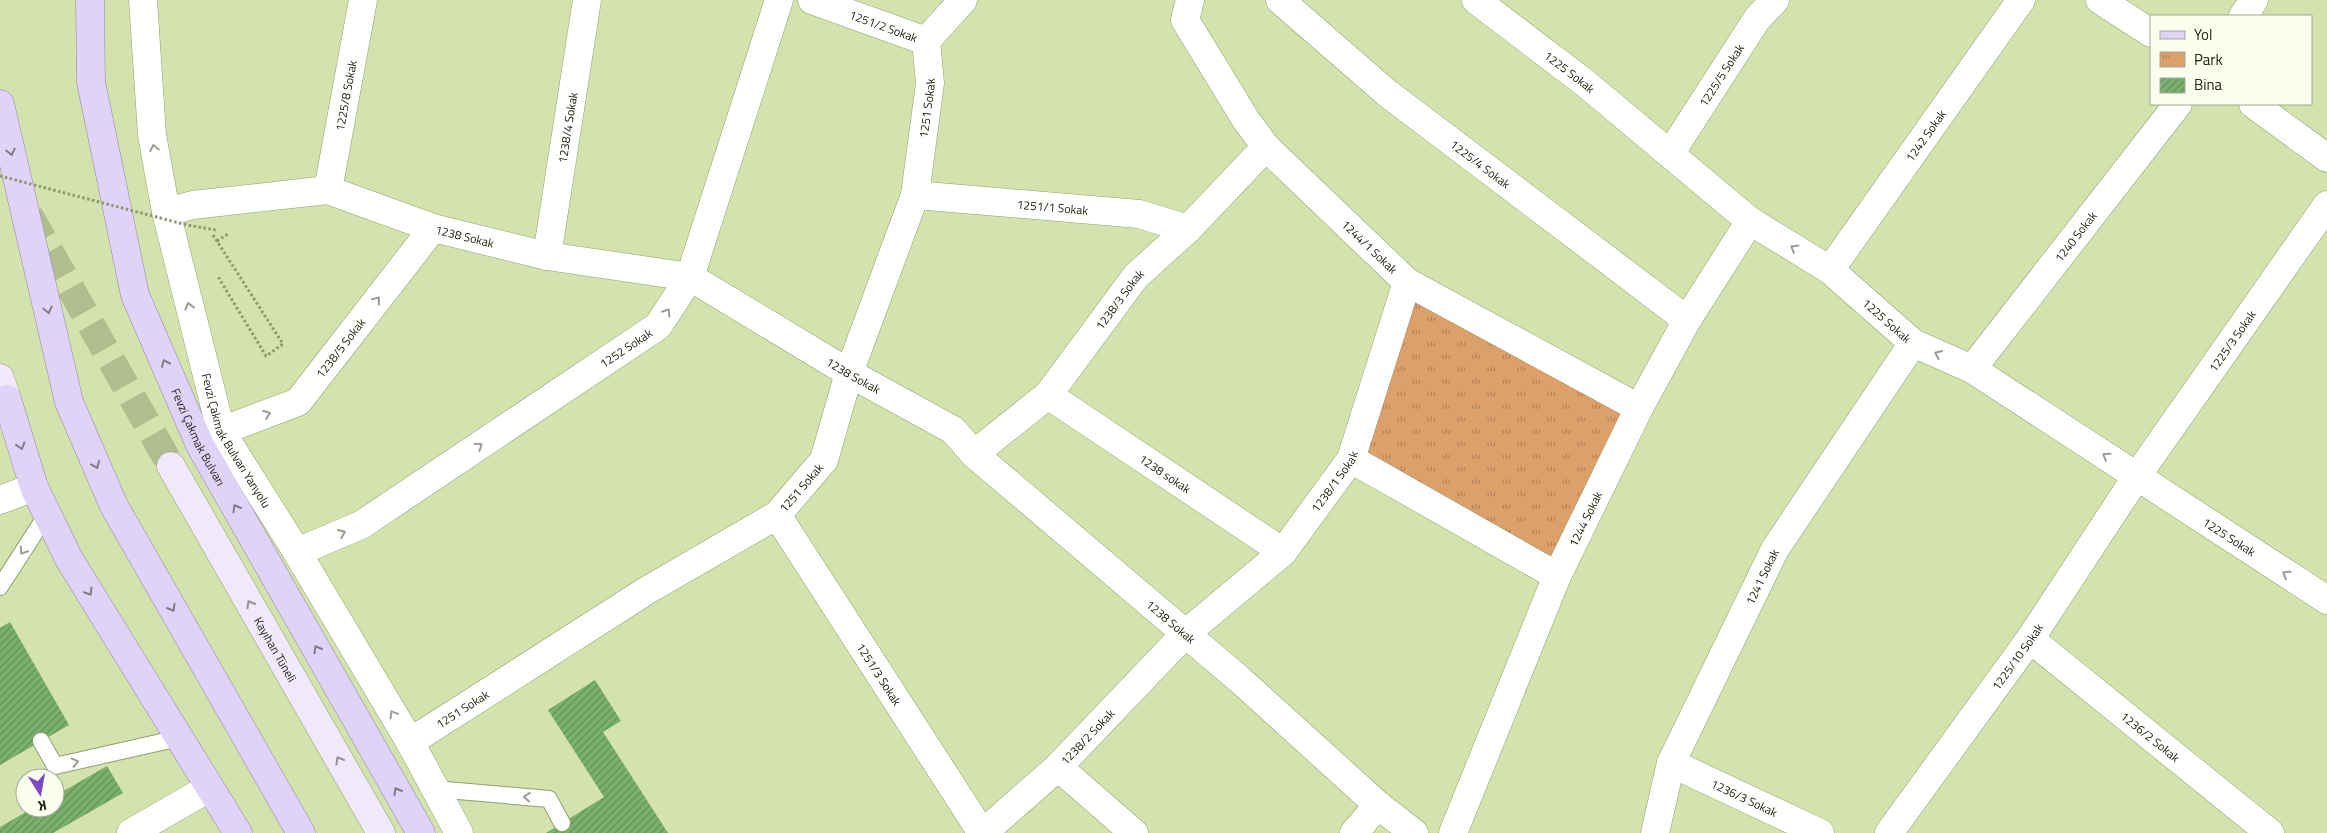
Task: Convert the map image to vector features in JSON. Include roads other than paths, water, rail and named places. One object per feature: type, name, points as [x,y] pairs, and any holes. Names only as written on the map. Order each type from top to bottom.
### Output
[{"type":"main road","name":"Fevzi Çakmak Bulvarı","points":[[90,0],[91,82],[135,295],[200,445],[421,833]]},
{"type":"main road","points":[[0,104],[69,402],[114,506],[302,833]]},
{"type":"main road","points":[[2,393],[34,486],[69,560],[238,833]]},
{"type":"main road","name":"Kayıhan Tüneli","points":[[170,466],[381,833]]},
{"type":"street","name":"Fevzi Çakmak Bulvarı Yanyolu","points":[[142,0],[152,135],[182,214],[221,431],[297,552],[410,742],[459,833]]},
{"type":"street","name":"1225/8 Sokak","points":[[328,190],[363,0]]},
{"type":"street","name":"1238/4 Sokak","points":[[547,256],[587,0]]},
{"type":"street","name":"1252 Sokak","points":[[297,552],[361,525],[658,326],[690,277],[778,0]]},
{"type":"street","name":"1251/2 Sokak","points":[[812,0],[926,41]]},
{"type":"street","points":[[926,41],[963,0]]},
{"type":"street","name":"1244/1 Sokak","points":[[1190,0],[1185,20],[1246,120],[1266,146],[1407,282],[1639,408]]},
{"type":"street","name":"1225/4 Sokak","points":[[1280,0],[1387,93],[1687,320]]},
{"type":"street","name":"1225 Sokak","points":[[1476,0],[1585,83],[1750,221],[1830,270],[1913,343],[1972,369],[2326,597]]},
{"type":"street","name":"1225/5 Sokak","points":[[1670,154],[1757,19],[1775,0]]},
{"type":"street","name":"1242 Sokak","points":[[1830,270],[2021,0]]},
{"type":"street","points":[[2100,0],[2150,32]]},
{"type":"street","points":[[2243,15],[2254,0]]},
{"type":"street","name":"1251 Sokak","points":[[410,742],[646,591],[777,515],[824,460],[849,373],[915,195],[930,83],[926,41]]},
{"type":"street","name":"1240 Sokak","points":[[1972,369],[2177,105]]},
{"type":"street","points":[[2253,105],[2327,158]]},
{"type":"street","name":"1238/3 Sokak","points":[[974,454],[1048,395],[1136,276],[1188,229],[1266,146]]},
{"type":"street","name":"1238 Sokak","points":[[182,214],[328,190],[433,228],[547,256],[690,277],[849,373],[953,430],[974,454],[1239,679],[1378,805],[1414,833]]},
{"type":"street","name":"1251/1 Sokak","points":[[915,195],[1139,214],[1188,229]]},
{"type":"street","name":"1225/3 Sokak","points":[[2137,476],[2327,205]]},
{"type":"street","name":"1244 Sokak","points":[[1453,833],[1557,576],[1639,408],[1687,320],[1750,221]]},
{"type":"street","name":"1238/5 Sokak","points":[[221,431],[298,402],[433,228]]},
{"type":"street","name":"1238/1 Sokak","points":[[1185,634],[1283,552],[1351,460],[1407,282]]},
{"type":"street","name":"1241 Sokak","points":[[1655,833],[1671,763],[1775,549],[1913,343]]},
{"type":"street","name":"1238 sokak","points":[[1048,395],[1283,552]]},
{"type":"street","points":[[1351,460],[1557,576]]},
{"type":"street","name":"1225/10 Sokak","points":[[1888,833],[2030,640],[2137,476]]},
{"type":"street","points":[[0,500],[34,486]]},
{"type":"street","name":"1251/3 Sokak","points":[[777,515],[983,833]]},
{"type":"street","name":"1238/2 Sokak","points":[[983,833],[1058,767],[1185,634]]},
{"type":"street","name":"1236/2 Sokak","points":[[2030,640],[2270,833]]},
{"type":"street","name":"1236/3 Sokak","points":[[1671,763],[1820,833]]},
{"type":"street","points":[[1058,767],[1134,833]]},
{"type":"street","points":[[131,833],[209,788]]},
{"type":"street","points":[[1354,833],[1378,805]]},
{"type":"lane","points":[[0,587],[47,514]]},
{"type":"lane","points":[[41,741],[55,766],[179,738]]},
{"type":"lane","points":[[435,788],[549,799],[562,823]]},
{"type":"tunnel","points":[[29,215],[171,466]]}]
